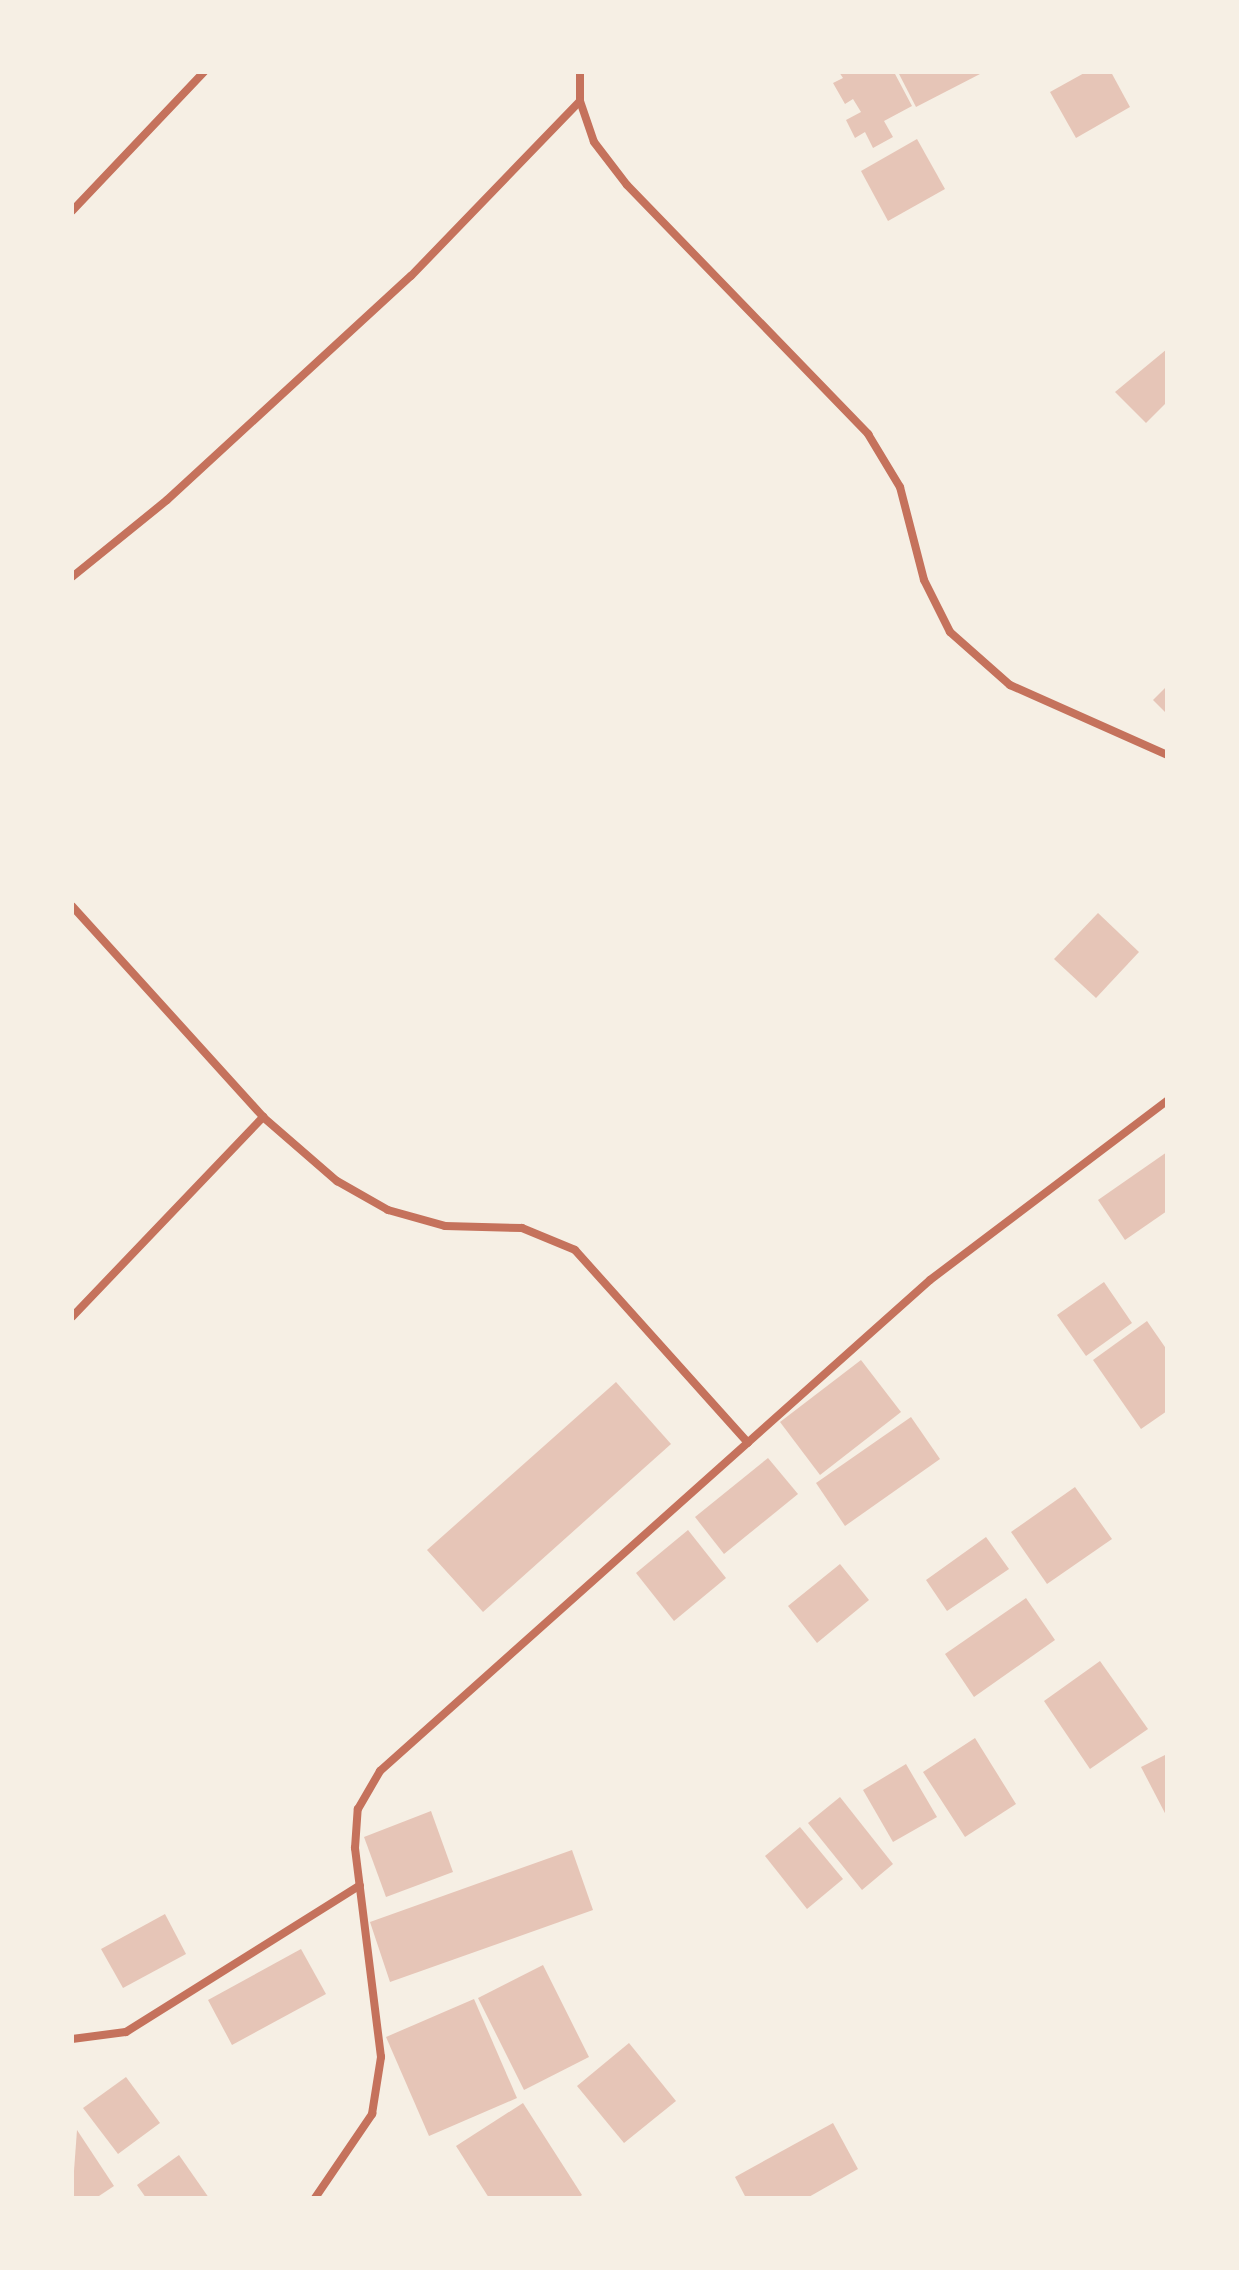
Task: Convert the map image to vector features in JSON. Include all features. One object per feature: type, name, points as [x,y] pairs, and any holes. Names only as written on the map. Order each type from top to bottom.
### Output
[{"type":"street","points":[[72,211],[204,72]]},
{"type":"street","points":[[580,72],[580,101],[594,142],[627,185],[868,434],[900,487],[924,580],[950,632],[1010,685],[1167,755]]},
{"type":"street","points":[[72,577],[167,500],[411,276],[580,101]]},
{"type":"street","points":[[72,906],[263,1117],[337,1181],[388,1210],[445,1226],[522,1228],[575,1250],[748,1443]]},
{"type":"street","points":[[315,2198],[372,2114],[379,2071],[360,1885],[358,1809],[380,1771],[930,1280],[1167,1101]]},
{"type":"street","points":[[72,1317],[263,1117]]},
{"type":"street","points":[[72,2039],[126,2032],[360,1885]]},
{"type":"building","points":[[839,72],[894,72],[912,106],[884,121],[893,137],[873,148],[865,132],[855,138],[846,120],[861,112],[853,99],[845,104],[833,83],[843,78]]},
{"type":"building","points":[[898,72],[978,72],[980,74],[916,107]]},
{"type":"building","points":[[1086,72],[1111,72],[1130,107],[1076,138],[1050,92]]},
{"type":"building","points":[[917,139],[945,189],[888,221],[861,171]]},
{"type":"building","points":[[1167,349],[1167,402],[1146,423],[1115,392]]},
{"type":"building","points":[[1167,686],[1167,714],[1153,700]]},
{"type":"building","points":[[1098,913],[1139,952],[1096,998],[1054,959]]},
{"type":"building","points":[[1167,1152],[1167,1211],[1125,1240],[1098,1200]]},
{"type":"building","points":[[1104,1282],[1132,1323],[1086,1356],[1057,1315]]},
{"type":"building","points":[[1147,1321],[1167,1350],[1167,1411],[1141,1429],[1093,1360]]},
{"type":"building","points":[[861,1360],[901,1412],[820,1475],[780,1422]]},
{"type":"building","points":[[616,1382],[671,1444],[483,1612],[427,1550]]},
{"type":"building","points":[[911,1417],[940,1459],[845,1526],[816,1483]]},
{"type":"building","points":[[768,1458],[798,1494],[724,1554],[695,1517]]},
{"type":"building","points":[[1075,1487],[1112,1539],[1047,1584],[1011,1532]]},
{"type":"building","points":[[688,1530],[726,1578],[674,1621],[636,1573]]},
{"type":"building","points":[[986,1537],[1009,1569],[947,1611],[926,1580]]},
{"type":"building","points":[[840,1564],[869,1600],[817,1643],[788,1606]]},
{"type":"building","points":[[1026,1598],[1055,1640],[974,1697],[945,1654]]},
{"type":"building","points":[[1100,1661],[1148,1729],[1090,1769],[1044,1701]]},
{"type":"building","points":[[975,1738],[1016,1804],[965,1837],[923,1772]]},
{"type":"building","points":[[1167,1754],[1167,1817],[1141,1767]]},
{"type":"building","points":[[906,1764],[937,1817],[893,1842],[863,1790]]},
{"type":"building","points":[[840,1797],[893,1864],[862,1890],[808,1823]]},
{"type":"building","points":[[431,1811],[453,1872],[386,1897],[364,1837]]},
{"type":"building","points":[[800,1827],[843,1879],[807,1909],[765,1856]]},
{"type":"building","points":[[572,1850],[593,1910],[390,1982],[370,1922]]},
{"type":"building","points":[[165,1914],[186,1954],[123,1988],[101,1949]]},
{"type":"building","points":[[301,1949],[326,1994],[232,2045],[208,2000]]},
{"type":"building","points":[[543,1965],[589,2057],[524,2090],[478,1998]]},
{"type":"building","points":[[474,1999],[517,2098],[429,2136],[386,2037]]},
{"type":"building","points":[[629,2043],[676,2101],[624,2143],[577,2086]]},
{"type":"building","points":[[126,2077],[160,2123],[118,2154],[83,2108]]},
{"type":"building","points":[[523,2103],[582,2195],[578,2198],[489,2198],[456,2146]]},
{"type":"building","points":[[833,2123],[858,2169],[807,2198],[746,2198],[735,2177]]},
{"type":"building","points":[[77,2130],[114,2186],[96,2198],[72,2198]]},
{"type":"building","points":[[179,2155],[209,2198],[146,2198],[137,2185]]}]
